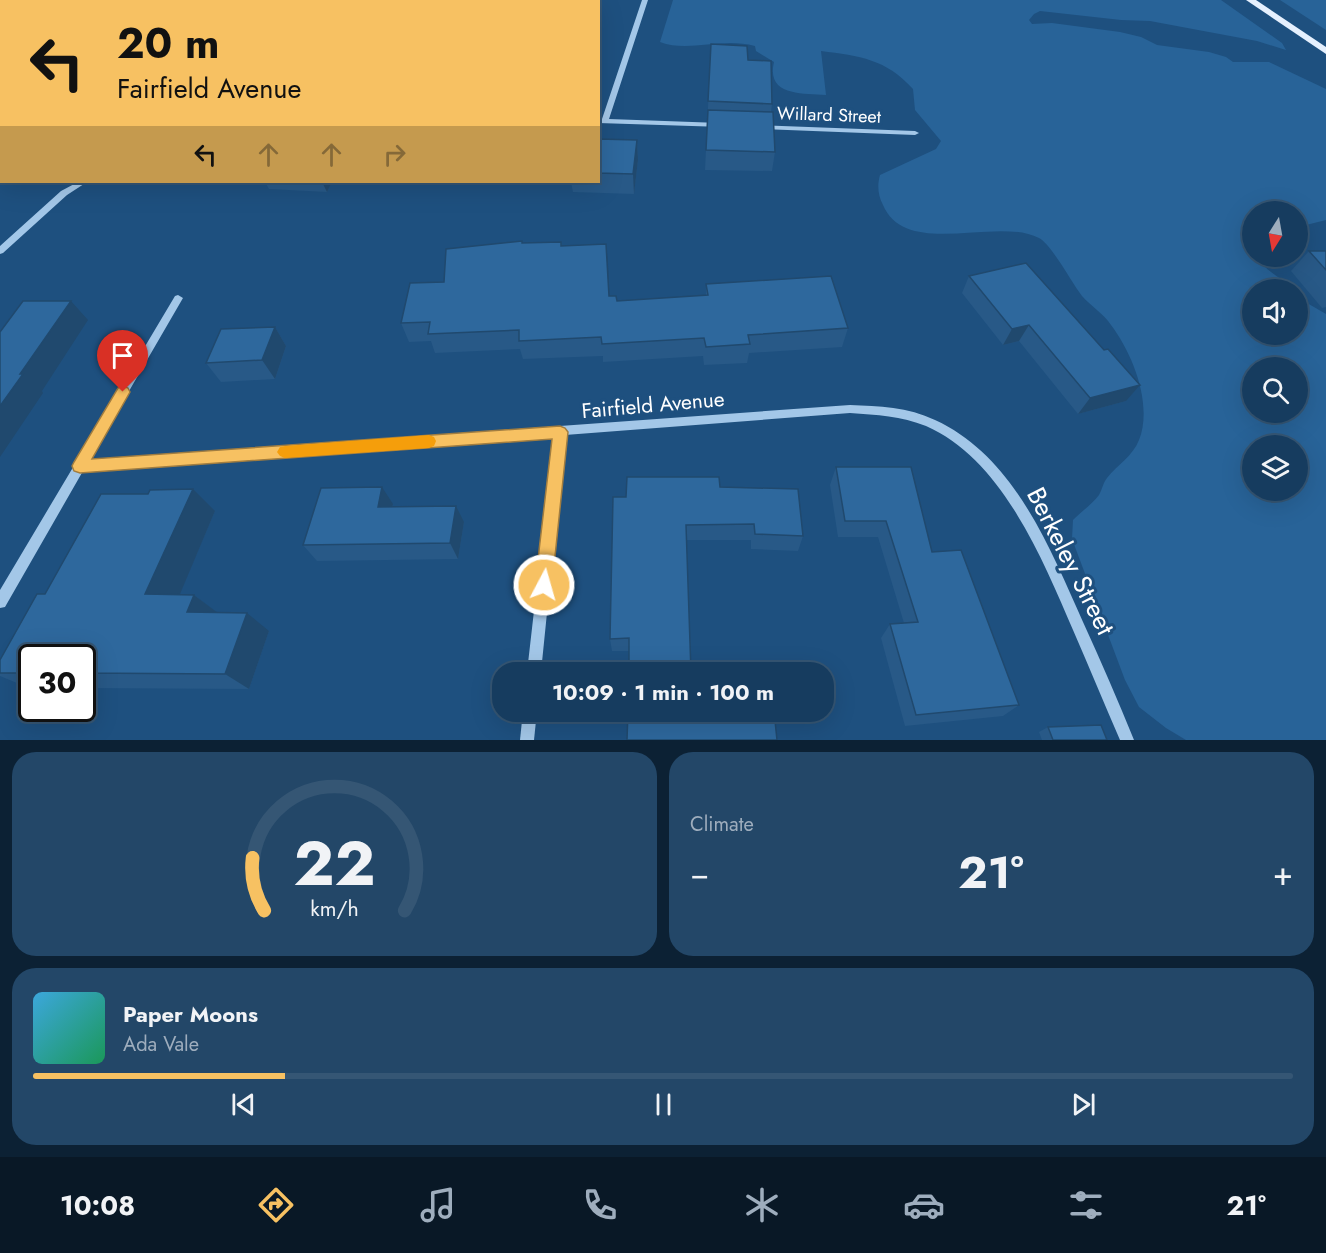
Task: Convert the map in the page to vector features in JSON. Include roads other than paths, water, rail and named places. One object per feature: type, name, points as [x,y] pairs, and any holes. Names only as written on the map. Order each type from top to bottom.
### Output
[{"type":"main road","points":[[1250,0],[1326,51]]},
{"type":"street","points":[[645,0],[602,121],[724,126]]},
{"type":"street","name":"Willard Street","points":[[748,126],[915,133]]},
{"type":"street","points":[[0,251],[64,193],[81,183]]},
{"type":"street","points":[[0,602],[178,298]]},
{"type":"street","name":"Fairfield Avenue","points":[[80,466],[850,409],[897,412],[939,429]]},
{"type":"street","name":"Berkeley Street","points":[[939,429],[981,459],[998,476],[1035,531],[1060,582],[1127,740]]},
{"type":"street","points":[[535,662],[560,432]]},
{"type":"street","points":[[527,740],[529,722]]}]
